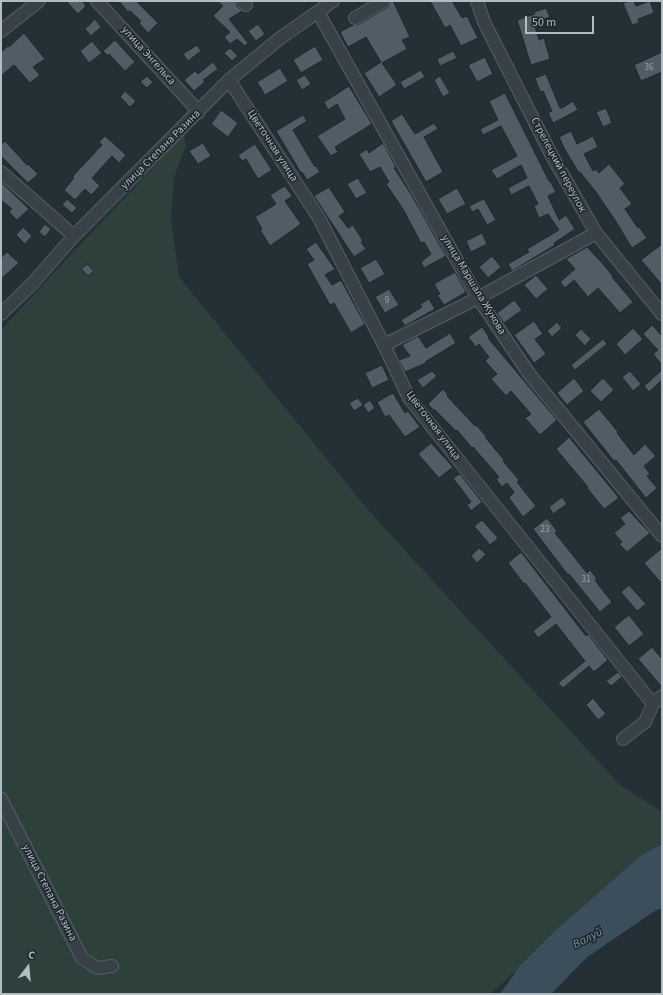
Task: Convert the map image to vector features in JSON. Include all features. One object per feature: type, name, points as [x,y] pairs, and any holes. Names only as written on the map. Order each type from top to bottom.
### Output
[{"type":"street","points":[[1,31],[39,1]]},
{"type":"street","name":"улица Энгельса","points":[[97,1],[199,112]]},
{"type":"street","name":"улица Степана Разина","points":[[1,314],[32,284],[74,236],[199,112],[229,80],[279,39],[333,1]]},
{"type":"street","points":[[355,18],[384,1]]},
{"type":"street","name":"Стрелецкий переулок","points":[[478,1],[484,22],[552,156],[596,233],[662,314]]},
{"type":"street","name":"улица Маршала Жукова","points":[[318,12],[478,298],[530,375],[662,536]]},
{"type":"street","name":"Цветочная улица","points":[[229,80],[319,218],[384,345],[409,398],[657,700]]},
{"type":"street","points":[[1,172],[74,236]]},
{"type":"street","points":[[384,345],[478,298],[596,233]]},
{"type":"street","points":[[623,739],[645,722],[657,700]]},
{"type":"street","name":"улица Степана Разина","points":[[1,799],[82,958],[97,968],[112,966]]},
{"type":"green space","points":[[184,135],[186,146],[174,177],[171,220],[179,277],[369,511],[619,784],[662,812],[662,842],[490,994],[1,994],[1,330]]},
{"type":"water","name":"Валуй","points":[[662,844],[662,908],[653,912],[586,958],[551,994],[500,994],[520,966],[554,932],[643,854]]},
{"type":"building","points":[[66,1],[82,1],[86,6],[78,14]]},
{"type":"building","points":[[119,1],[136,1],[158,23],[148,33],[139,23],[141,21],[130,11],[128,12]]},
{"type":"building","points":[[217,1],[236,1],[237,6],[242,11],[229,19],[248,43],[245,46],[237,39],[230,44],[224,37],[230,32],[213,16],[223,6]]},
{"type":"building","points":[[391,1],[393,1],[410,37],[402,40],[407,49],[382,63],[397,85],[379,97],[364,73],[381,62],[366,37],[348,47],[340,32],[353,25],[359,24],[388,7]]},
{"type":"building","points":[[430,1],[452,1],[462,18],[467,16],[478,38],[461,46],[450,25],[445,28]]},
{"type":"building","points":[[634,1],[636,6],[650,1],[654,13],[638,19],[639,23],[632,25],[623,3]]},
{"type":"building","points":[[546,8],[550,17],[534,23],[539,40],[544,38],[550,59],[531,65],[517,20],[535,14],[534,12]]},
{"type":"building","points":[[95,19],[101,27],[91,36],[85,29]]},
{"type":"building","points":[[258,24],[265,34],[256,41],[248,31]]},
{"type":"building","points":[[24,33],[45,59],[33,67],[40,75],[30,83],[14,65],[1,76],[1,52],[8,46],[9,47]]},
{"type":"building","points":[[115,40],[135,62],[125,71],[109,54],[108,56],[103,51]]},
{"type":"building","points":[[92,41],[102,53],[89,63],[80,51]]},
{"type":"building","points":[[197,45],[201,51],[188,61],[183,54]]},
{"type":"building","points":[[315,46],[323,60],[301,73],[293,60]]},
{"type":"building","points":[[230,48],[238,56],[232,61],[224,53]]},
{"type":"building","points":[[453,51],[457,58],[440,66],[437,59]]},
{"type":"building","points":[[662,52],[662,72],[641,81],[634,65]]},
{"type":"building","points":[[485,57],[493,74],[477,82],[468,65]]},
{"type":"building","points":[[213,62],[218,69],[203,80],[205,82],[194,91],[184,80],[195,71],[198,74]]},
{"type":"building","points":[[280,68],[288,81],[265,95],[257,82]]},
{"type":"building","points":[[421,70],[425,77],[404,89],[400,82]]},
{"type":"building","points":[[546,74],[560,108],[573,101],[578,110],[553,123],[548,113],[552,111],[543,91],[540,92],[535,78]]},
{"type":"building","points":[[305,75],[311,84],[302,90],[296,80]]},
{"type":"building","points":[[147,76],[153,82],[147,88],[140,82]]},
{"type":"building","points":[[440,76],[450,93],[443,97],[434,80]]},
{"type":"building","points":[[349,86],[372,124],[335,147],[338,152],[331,156],[317,136],[345,119],[337,104],[328,110],[324,102]]},
{"type":"building","points":[[125,91],[136,101],[130,107],[120,97]]},
{"type":"building","points":[[505,93],[556,192],[548,196],[559,220],[566,215],[575,229],[554,243],[555,245],[512,271],[508,264],[529,252],[527,249],[559,230],[548,214],[539,218],[534,206],[538,204],[529,186],[511,195],[508,188],[527,178],[521,165],[497,179],[491,170],[517,156],[501,126],[483,135],[480,129],[498,120],[489,101]]},
{"type":"building","points":[[606,108],[612,123],[603,127],[596,112]]},
{"type":"building","points":[[221,110],[238,123],[228,137],[211,124]]},
{"type":"building","points":[[402,114],[415,134],[434,123],[438,129],[424,137],[443,172],[426,182],[391,121]]},
{"type":"building","points":[[303,115],[307,121],[293,130],[315,167],[316,166],[320,172],[307,180],[302,172],[301,173],[276,131]]},
{"type":"building","points":[[571,131],[577,144],[593,136],[598,147],[584,154],[593,171],[596,169],[599,173],[609,164],[625,184],[620,188],[632,204],[625,209],[647,238],[632,248],[596,192],[580,172],[579,173],[564,148],[559,137]]},
{"type":"building","points":[[105,136],[126,155],[119,163],[112,156],[92,178],[100,186],[91,195],[85,189],[75,200],[64,190],[74,178],[72,177],[102,145],[99,142]]},
{"type":"building","points":[[5,141],[27,165],[28,164],[38,174],[28,183],[1,156],[1,145]]},
{"type":"building","points":[[203,143],[211,156],[198,164],[189,151]]},
{"type":"building","points":[[383,143],[396,167],[394,168],[411,194],[446,256],[424,268],[421,262],[431,254],[424,242],[421,243],[403,209],[386,184],[389,182],[380,167],[370,172],[359,154],[367,149],[369,153]]},
{"type":"building","points":[[255,144],[272,170],[258,179],[246,159],[242,161],[238,155]]},
{"type":"building","points":[[358,178],[367,193],[356,199],[347,184]]},
{"type":"building","points":[[1,182],[29,209],[17,220],[9,212],[12,209],[1,200]]},
{"type":"building","points":[[285,186],[292,196],[285,201],[301,224],[270,246],[260,230],[262,229],[255,217],[276,204],[270,195]]},
{"type":"building","points":[[329,187],[345,212],[339,216],[348,228],[353,225],[366,249],[354,257],[314,196]]},
{"type":"building","points":[[457,188],[466,204],[447,214],[438,199]]},
{"type":"building","points":[[67,199],[77,208],[72,213],[62,205]]},
{"type":"building","points":[[484,199],[496,220],[487,225],[478,209],[472,212],[469,206]]},
{"type":"building","points":[[45,224],[51,229],[45,237],[39,232]]},
{"type":"building","points":[[23,227],[32,236],[25,244],[16,235]]},
{"type":"building","points":[[482,233],[487,244],[471,252],[466,241]]},
{"type":"building","points":[[316,242],[335,269],[325,275],[332,285],[341,280],[365,324],[351,333],[334,303],[330,305],[307,264],[314,260],[306,249]]},
{"type":"building","points":[[662,244],[662,285],[641,260]]},
{"type":"building","points":[[587,247],[613,276],[612,277],[633,302],[620,313],[598,288],[588,297],[574,280],[565,288],[560,282],[575,269],[566,259]]},
{"type":"building","points":[[7,252],[19,263],[1,279],[1,258]]},
{"type":"building","points":[[492,256],[501,267],[488,278],[479,267]]},
{"type":"building","points":[[376,259],[385,274],[369,283],[360,268]]},
{"type":"building","points":[[87,264],[94,271],[88,276],[81,269]]},
{"type":"building","points":[[455,272],[466,292],[444,305],[437,295],[440,294],[434,284]]},
{"type":"building","points":[[536,275],[548,289],[536,299],[524,285]]},
{"type":"building","points":[[389,289],[399,305],[385,313],[375,297]]},
{"type":"building","points":[[429,299],[435,309],[405,326],[401,320],[422,307],[420,304]]},
{"type":"building","points":[[514,300],[522,310],[504,323],[497,313]]},
{"type":"building","points":[[534,321],[543,334],[535,339],[546,354],[534,363],[514,335]]},
{"type":"building","points":[[557,322],[562,328],[552,337],[547,331]]},
{"type":"building","points":[[652,325],[662,336],[662,365],[653,354],[658,350],[643,334]]},
{"type":"building","points":[[482,327],[489,337],[488,338],[557,420],[540,435],[525,418],[531,414],[511,391],[506,396],[491,379],[497,374],[485,361],[489,357],[479,344],[476,347],[468,337]]},
{"type":"building","points":[[633,328],[643,339],[625,355],[616,344]]},
{"type":"building","points":[[581,329],[591,339],[585,346],[575,335]]},
{"type":"building","points":[[450,333],[456,343],[425,362],[426,363],[405,372],[399,360],[410,356],[402,345],[418,336],[426,348]]},
{"type":"building","points":[[603,339],[607,344],[575,370],[571,365]]},
{"type":"building","points":[[382,365],[389,380],[372,388],[365,373]]},
{"type":"building","points":[[662,370],[662,380],[649,392],[644,386]]},
{"type":"building","points":[[432,371],[437,376],[423,388],[417,380]]},
{"type":"building","points":[[630,371],[641,384],[633,391],[622,377]]},
{"type":"building","points":[[574,378],[584,391],[567,405],[557,393]]},
{"type":"building","points":[[603,378],[614,390],[601,402],[590,391]]},
{"type":"building","points":[[443,389],[448,395],[447,396],[486,436],[485,437],[504,460],[503,461],[519,480],[517,482],[536,506],[523,517],[509,498],[514,492],[507,483],[502,487],[496,479],[499,477],[473,447],[472,448],[457,430],[456,431],[428,404]]},
{"type":"building","points":[[393,393],[405,413],[408,411],[420,427],[405,437],[389,415],[385,417],[377,402]]},
{"type":"building","points":[[358,398],[363,405],[354,411],[349,403]]},
{"type":"building","points":[[370,400],[375,408],[368,413],[363,405]]},
{"type":"building","points":[[599,409],[634,455],[645,444],[656,456],[644,466],[650,474],[647,476],[657,488],[646,498],[583,422]]},
{"type":"building","points":[[569,437],[619,498],[604,509],[587,488],[588,487],[556,449]]},
{"type":"building","points":[[431,443],[453,467],[439,478],[418,454]]},
{"type":"building","points":[[460,474],[482,502],[471,511],[467,505],[471,502],[453,478]]},
{"type":"building","points":[[562,497],[567,504],[553,514],[549,507]]},
{"type":"building","points":[[629,511],[650,533],[627,552],[619,544],[622,542],[614,533],[625,524],[620,518]]},
{"type":"building","points":[[547,518],[557,531],[555,533],[587,573],[590,570],[597,579],[595,580],[612,602],[600,612],[569,574],[568,575],[533,529]]},
{"type":"building","points":[[482,520],[498,538],[490,545],[474,526]]},
{"type":"building","points":[[479,548],[486,554],[477,563],[471,556]]},
{"type":"building","points":[[662,548],[662,584],[644,563]]},
{"type":"building","points":[[521,552],[586,636],[588,634],[608,660],[594,672],[589,666],[563,688],[558,683],[585,661],[556,624],[538,638],[533,631],[551,617],[508,563]]},
{"type":"building","points":[[629,585],[646,604],[637,611],[621,592]]},
{"type":"building","points":[[629,615],[644,634],[629,646],[614,627]]},
{"type":"building","points":[[652,647],[662,659],[662,687],[638,659]]},
{"type":"building","points":[[618,672],[622,677],[611,686],[606,681]]},
{"type":"building","points":[[593,698],[606,714],[598,720],[586,705]]}]
